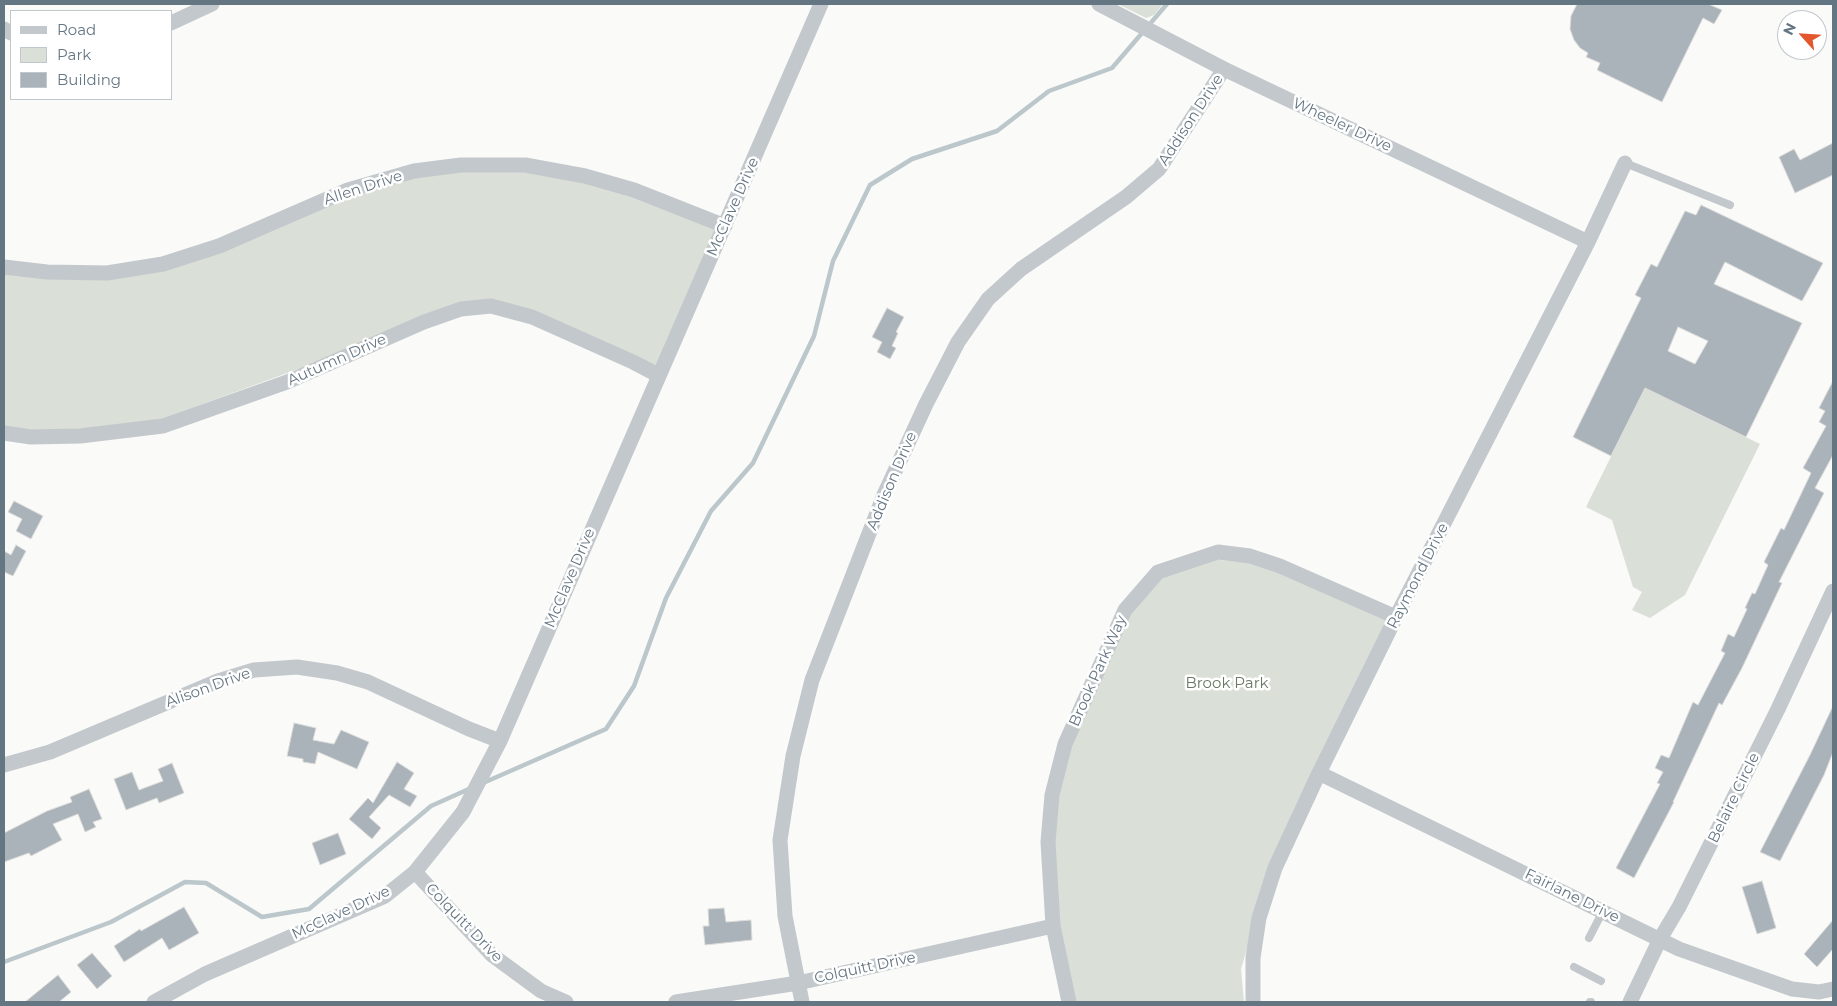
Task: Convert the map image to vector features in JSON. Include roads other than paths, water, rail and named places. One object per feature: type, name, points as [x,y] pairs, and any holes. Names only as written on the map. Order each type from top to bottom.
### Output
[{"type":"street","points":[[172,23],[212,4]]},
{"type":"street","name":"McClave Drive","points":[[154,1002],[205,974],[385,896],[415,872],[463,812],[500,741],[821,4]]},
{"type":"street","name":"Wheeler Drive","points":[[1099,4],[1224,69],[1588,242]]},
{"type":"street","name":"Addison Drive","points":[[802,1002],[785,916],[780,840],[793,756],[812,680],[884,495],[922,412],[958,342],[988,299],[1021,269],[1126,197],[1159,170],[1224,69]]},
{"type":"street","name":"Raymond Drive","points":[[1253,1002],[1253,958],[1259,918],[1275,868],[1319,773],[1396,617],[1588,242],[1625,163]]},
{"type":"street","name":"Allen Drive","points":[[4,267],[47,272],[107,273],[162,264],[219,246],[348,190],[414,171],[461,165],[525,165],[585,176],[634,190],[725,226]]},
{"type":"street","name":"Autumn Drive","points":[[4,433],[31,437],[80,436],[163,426],[288,382],[424,322],[461,309],[491,306],[532,317],[658,375]]},
{"type":"street","name":"Brook Park Way","points":[[1069,1002],[1053,926],[1048,842],[1052,795],[1065,744],[1126,610],[1158,572],[1218,552],[1250,556],[1280,566],[1396,617]]},
{"type":"street","name":"Belaire Circle","points":[[1630,1002],[1660,939],[1679,907],[1765,734],[1833,591]]},
{"type":"street","name":"Alison Drive","points":[[4,766],[50,752],[218,681],[254,670],[297,668],[337,673],[368,682],[468,729],[500,741]]},
{"type":"street","name":"Fairlane Drive","points":[[1319,773],[1679,949],[1792,989],[1819,992],[1833,989]]},
{"type":"street","name":"Colquitt Drive","points":[[415,872],[492,955],[541,991],[566,1002]]},
{"type":"street","name":"Colquitt Drive","points":[[676,1002],[798,983],[1053,926]]},
{"type":"lane","points":[[1625,163],[1730,205]]},
{"type":"lane","points":[[1589,938],[1603,911]]},
{"type":"lane","points":[[1574,967],[1601,981]]},
{"type":"waterway","points":[[483,783],[606,729],[634,686],[666,598],[711,511],[753,463],[814,336],[833,261],[870,185],[912,159],[997,131],[1049,91],[1112,68],[1167,4]]},
{"type":"waterway","points":[[4,962],[111,922],[185,882],[206,883],[262,917],[309,909],[431,806],[469,789]]},
{"type":"park label","name":"Brook Park","points":[[1227,684]]}]
